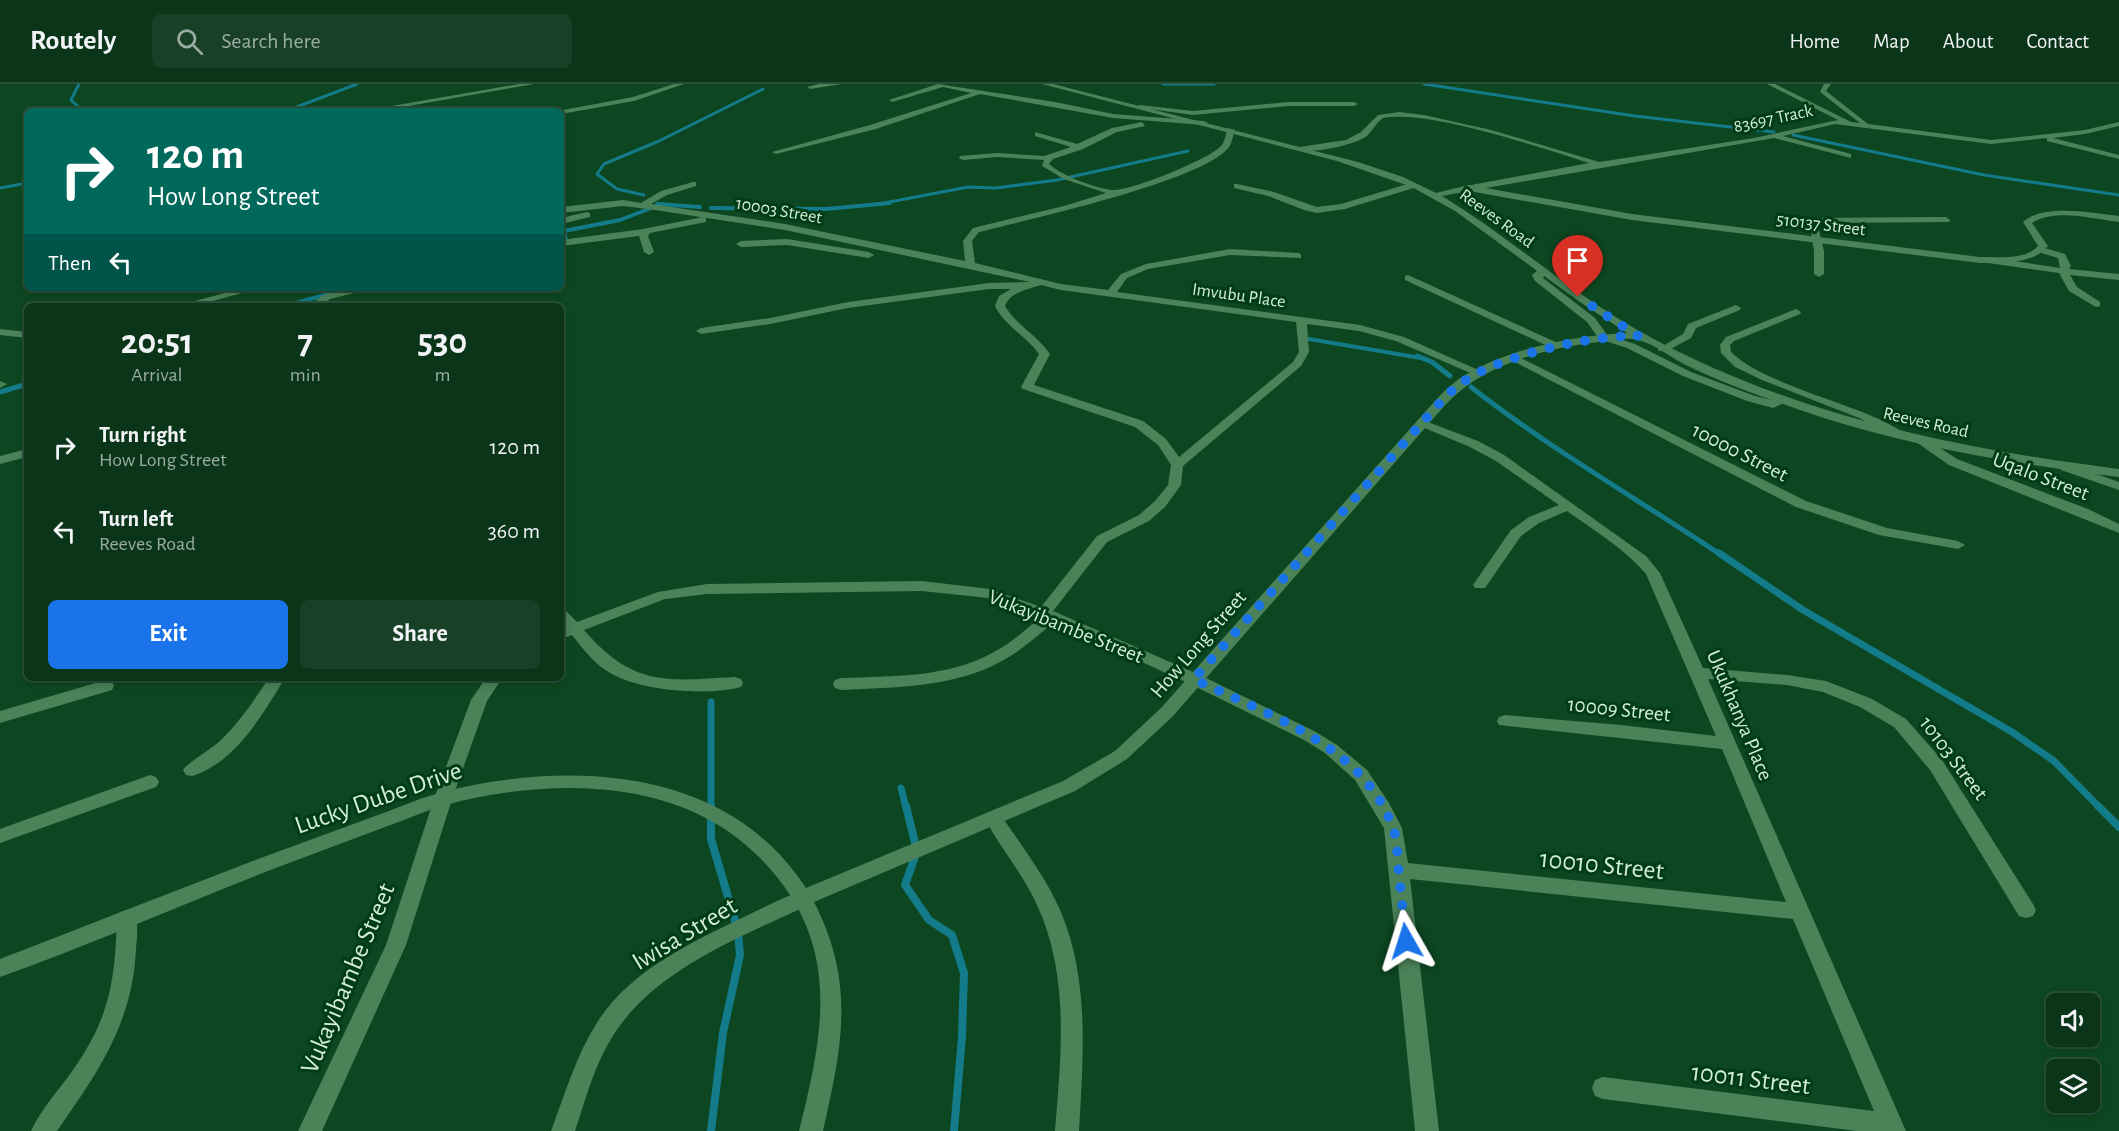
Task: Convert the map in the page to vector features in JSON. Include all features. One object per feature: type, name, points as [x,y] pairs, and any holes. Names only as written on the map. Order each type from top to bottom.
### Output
[{"type":"street","points":[[384,108],[510,85],[531,84]]},
{"type":"street","points":[[564,111],[634,99],[681,84]]},
{"type":"street","points":[[810,87],[839,84]]},
{"type":"street","points":[[892,100],[942,84],[1113,116],[1204,123]]},
{"type":"street","name":"Reeves Road","points":[[1045,84],[1297,148],[1371,169],[1416,186],[1436,195],[1638,336],[1705,369],[1785,400],[1920,439],[2066,467],[2119,473]]},
{"type":"street","points":[[1770,84],[1847,122]]},
{"type":"street","points":[[1828,84],[1822,91],[1867,125]]},
{"type":"street","points":[[776,152],[851,134],[970,95],[986,92]]},
{"type":"street","points":[[1140,107],[1193,113],[1289,104],[1354,104]]},
{"type":"street","points":[[1297,148],[1348,142],[1365,133],[1381,116],[1390,114],[1444,121],[1550,148],[1599,165]]},
{"type":"street","points":[[963,158],[997,155],[1050,157],[1131,125],[1186,122]]},
{"type":"street","name":"83697 Track","points":[[1436,195],[1776,136],[1831,122],[1847,122],[1980,142],[2009,142],[2119,124]]},
{"type":"street","points":[[971,265],[966,240],[976,230],[1047,213],[1183,172],[1208,160],[1226,146],[1231,130]]},
{"type":"street","points":[[1038,134],[1080,147]]},
{"type":"street","points":[[1776,136],[1848,156]]},
{"type":"street","points":[[2044,137],[2119,157]]},
{"type":"street","points":[[1050,157],[1046,164],[1049,169],[1113,193]]},
{"type":"street","points":[[643,205],[664,193],[693,184]]},
{"type":"street","points":[[1238,186],[1314,210],[1368,199],[1396,188],[1416,186]]},
{"type":"street","name":"510137 Street","points":[[1469,188],[1612,214],[1988,260],[2028,256],[2041,250]]},
{"type":"street","points":[[564,220],[623,203]]},
{"type":"street","name":"10003 Street","points":[[564,210],[623,203],[643,205],[785,227],[989,270]]},
{"type":"street","points":[[2063,272],[2066,266],[2062,256],[2041,250],[2043,246],[2040,238],[2027,222],[2033,217],[2052,214],[2119,219]]},
{"type":"street","points":[[564,243],[645,232],[723,217]]},
{"type":"street","points":[[1819,274],[1818,241],[1812,220],[1946,220]]},
{"type":"street","points":[[645,232],[643,236],[649,252]]},
{"type":"street","points":[[741,244],[787,242],[888,258],[945,260]]},
{"type":"street","points":[[1110,294],[1124,276],[1146,267],[1230,252],[1246,251],[1298,256]]},
{"type":"street","points":[[1988,260],[2063,272],[2119,277]]},
{"type":"street","name":"Imvubu Place","points":[[989,270],[1032,284],[1379,332],[1479,373]]},
{"type":"street","points":[[1542,271],[1537,275],[1538,279],[1591,320],[1603,337]]},
{"type":"street","points":[[2063,272],[2073,290],[2096,304]]},
{"type":"street","points":[[1408,278],[1556,346]]},
{"type":"street","points":[[701,331],[770,321],[848,305],[989,286],[1032,284]]},
{"type":"street","points":[[841,684],[939,677],[964,671],[996,658],[1048,615],[1102,539],[1144,518],[1160,504],[1174,484],[1177,465],[1170,451],[1138,424],[1027,387],[1045,354],[1031,336],[1001,312],[999,306],[1009,292],[1032,284]]},
{"type":"street","points":[[194,303],[244,291]]},
{"type":"street","points":[[318,303],[327,297],[355,291]]},
{"type":"street","points":[[1663,349],[1687,336],[1692,326],[1736,308]]},
{"type":"street","points":[[1797,312],[1730,339],[1725,345],[1726,354],[1744,368],[1868,417],[1894,432]]},
{"type":"street","points":[[1177,465],[1298,364],[1304,352],[1301,320]]},
{"type":"street","points":[[0,332],[24,335]]},
{"type":"street","name":"How Long Street","points":[[804,898],[1069,786],[1121,755],[1167,712],[1421,424],[1459,385],[1479,373],[1556,346],[1603,337],[1638,336]]},
{"type":"street","name":"How Long Street","points":[[1603,337],[1631,346],[1687,374],[1751,399],[1773,404],[1785,400]]},
{"type":"street","name":"10000 Street","points":[[1517,359],[1801,504],[1898,535],[1958,545]]},
{"type":"street","name":"Ukukhanya Place","points":[[1421,424],[1489,452],[1631,550],[1653,573],[1893,1128]]},
{"type":"street","name":"Uqalo Street","points":[[1920,439],[1939,454],[1961,466],[2035,492],[2119,529]]},
{"type":"street","points":[[0,460],[24,454]]},
{"type":"street","points":[[2066,467],[2119,486]]},
{"type":"street","points":[[1480,585],[1516,533],[1524,526],[1569,506]]},
{"type":"street","name":"Vukayibambe Street","points":[[568,631],[663,595],[707,589],[938,586],[990,594],[1048,615],[1194,679],[1310,736],[1347,760],[1361,775],[1393,828],[1427,1131]]},
{"type":"street","points":[[568,631],[622,674],[672,684],[735,683]]},
{"type":"street","name":"10103 Street","points":[[1697,673],[1806,682],[1866,703],[1900,723],[1936,765],[2026,910]]},
{"type":"street","points":[[192,770],[212,760],[242,729],[275,681]]},
{"type":"street","name":"Vukayibambe Street","points":[[310,1131],[396,945],[442,799],[479,700],[492,681]]},
{"type":"street","points":[[0,717],[106,686]]},
{"type":"street","name":"10009 Street","points":[[1505,721],[1621,731],[1728,744]]},
{"type":"street","points":[[0,836],[150,782]]},
{"type":"street","name":"Lucky Dube Drive","points":[[0,968],[442,799],[538,782],[604,783],[663,793],[709,811],[748,835],[770,855],[804,898],[821,939],[832,1013],[822,1082],[811,1131]]},
{"type":"street","points":[[994,819],[1050,911],[1066,961],[1071,992],[1072,1044],[1067,1131]]},
{"type":"street","name":"10010 Street","points":[[1398,870],[1801,912]]},
{"type":"street","name":"Iwisa Street","points":[[562,1131],[588,1064],[615,1015],[629,1000],[661,973],[757,920],[804,898]]},
{"type":"street","points":[[43,1131],[102,1042],[116,1013],[125,961],[128,918]]},
{"type":"street","name":"10011 Street","points":[[1603,1088],[1893,1128]]},
{"type":"waterway","points":[[79,84],[71,100],[80,108]]},
{"type":"waterway","points":[[294,108],[357,84]]},
{"type":"waterway","points":[[1163,84],[1214,84]]},
{"type":"waterway","points":[[1424,84],[1635,116],[1774,132]]},
{"type":"waterway","points":[[644,195],[617,189],[597,174],[604,164],[659,141],[763,89]]},
{"type":"waterway","points":[[1793,135],[1984,175],[2119,195]]},
{"type":"waterway","points":[[879,204],[968,187],[996,188],[1057,180],[1188,151]]},
{"type":"waterway","points":[[0,188],[24,184]]},
{"type":"waterway","points":[[711,208],[826,209],[890,203]]},
{"type":"waterway","points":[[663,204],[657,204],[700,207]]},
{"type":"waterway","points":[[564,231],[620,220],[651,208]]},
{"type":"waterway","points":[[564,231],[566,240],[564,240]]},
{"type":"waterway","points":[[296,303],[339,291]]},
{"type":"waterway","points":[[1309,339],[1421,358]]},
{"type":"waterway","points":[[1417,356],[1432,362],[1450,376]]},
{"type":"waterway","points":[[0,392],[24,385]]},
{"type":"waterway","points":[[1471,387],[1563,453],[1721,555]]},
{"type":"waterway","points":[[1719,553],[1803,610],[2012,732],[2054,761],[2100,808]]},
{"type":"waterway","points":[[711,702],[711,839],[738,931],[740,955],[723,1033],[711,1131]]},
{"type":"waterway","points":[[901,788],[906,808]]},
{"type":"waterway","points":[[906,806],[917,851],[905,885],[929,920],[952,935],[964,973],[962,1037],[954,1131]]},
{"type":"waterway","points":[[2100,808],[2119,827]]},
{"type":"route","points":[[1406,941],[1393,828],[1361,775],[1347,760],[1310,736],[1194,679],[1421,424],[1464,381],[1498,365],[1547,349],[1603,337],[1638,336],[1578,297]]}]
